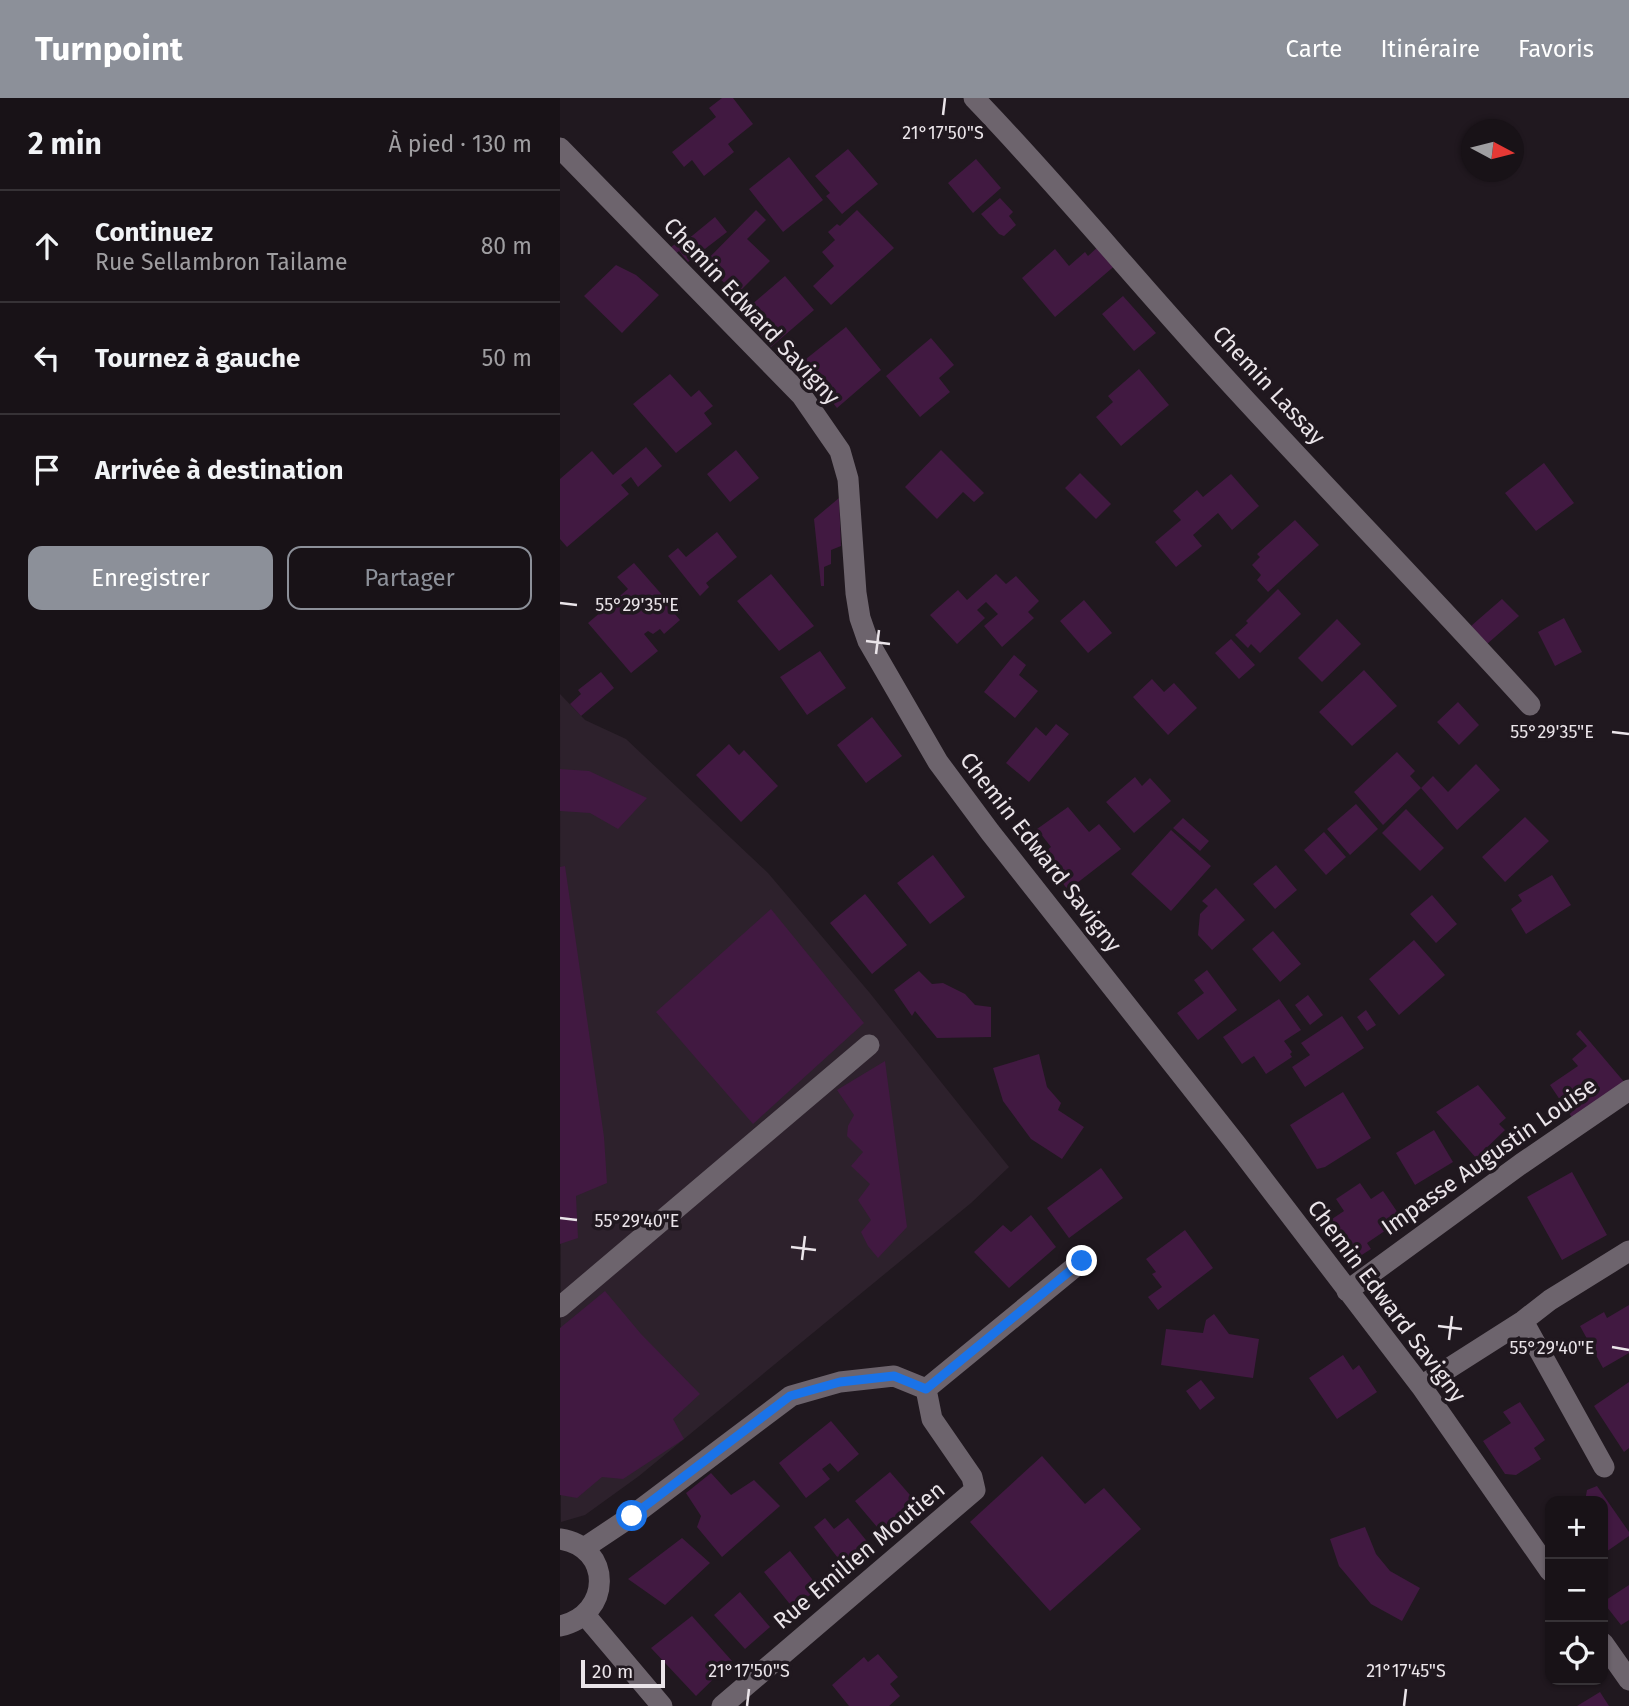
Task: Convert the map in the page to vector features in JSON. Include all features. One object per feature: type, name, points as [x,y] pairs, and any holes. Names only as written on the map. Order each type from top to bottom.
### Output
[{"type":"street","name":"Chemin Lassay","points":[[974,98],[1039,165],[1208,359],[1438,603],[1530,705]]},
{"type":"street","name":"Chemin Edward Savigny","points":[[560,148],[802,396],[823,424],[840,451],[848,479],[860,618],[868,641],[938,762],[998,843],[1236,1144],[1421,1386],[1545,1564]]},
{"type":"street","points":[[560,1307],[869,1045]]},
{"type":"street","name":"Impasse Augustin Louise","points":[[1347,1291],[1521,1164],[1629,1090]]},
{"type":"street","points":[[1421,1386],[1629,1251]]},
{"type":"street","points":[[584,1548],[632,1516],[790,1396],[840,1382],[894,1376],[926,1389],[1082,1261]]},
{"type":"street","points":[[1522,1321],[1604,1467]]},
{"type":"street","name":"Rue Emilien Moutien","points":[[722,1706],[975,1490],[972,1477],[932,1419],[926,1389]]},
{"type":"street","points":[[560,1539],[584,1548],[596,1564],[600,1577],[599,1592],[594,1604],[585,1615],[560,1626]]},
{"type":"street","points":[[585,1615],[662,1706]]},
{"type":"street","points":[[1608,1648],[1626,1667]]},
{"type":"shaded area","points":[[560,694],[585,720],[626,739],[768,873],[869,992],[1009,1167],[971,1203],[639,1476],[585,1515],[561,1522]]},
{"type":"building","points":[[722,98],[733,98],[753,124],[728,144],[734,152],[704,176],[692,160],[684,167],[672,152],[716,117],[709,108]]},
{"type":"building","points":[[848,149],[878,184],[842,214],[826,196],[830,193],[815,176]]},
{"type":"building","points":[[789,157],[823,200],[783,232],[749,189]]},
{"type":"building","points":[[976,159],[1001,188],[973,213],[948,183]]},
{"type":"building","points":[[1000,198],[1013,212],[1009,216],[1016,225],[1004,236],[981,214]]},
{"type":"building","points":[[756,210],[766,220],[747,239],[770,261],[737,294],[703,264]]},
{"type":"building","points":[[857,210],[894,248],[831,305],[813,286],[834,266],[822,252],[835,240],[828,232],[837,224],[840,226]]},
{"type":"building","points":[[715,217],[727,232],[688,262],[679,251],[672,257],[666,251],[684,237],[687,240]]},
{"type":"building","points":[[1101,244],[1118,263],[1055,317],[1022,278],[1055,249],[1069,266],[1085,252],[1088,256]]},
{"type":"building","points":[[616,265],[636,275],[659,295],[622,333],[584,296]]},
{"type":"building","points":[[785,276],[814,310],[771,347],[743,312]]},
{"type":"building","points":[[1123,296],[1156,333],[1134,351],[1102,314]]},
{"type":"building","points":[[846,327],[881,370],[837,408],[801,363]]},
{"type":"building","points":[[931,338],[954,365],[939,378],[950,392],[920,417],[886,376]]},
{"type":"building","points":[[1139,369],[1169,405],[1121,446],[1096,417],[1113,402],[1108,396]]},
{"type":"building","points":[[670,374],[691,397],[699,390],[713,406],[704,413],[712,424],[676,453],[633,404]]},
{"type":"building","points":[[646,447],[662,466],[638,487],[631,477],[621,485],[629,494],[567,547],[560,539],[560,479],[592,451],[613,475]]},
{"type":"building","points":[[736,450],[759,478],[730,502],[707,474]]},
{"type":"building","points":[[941,450],[984,493],[974,502],[963,492],[937,519],[905,487]]},
{"type":"building","points":[[1544,463],[1574,503],[1536,531],[1505,493]]},
{"type":"building","points":[[1080,473],[1111,504],[1096,519],[1065,488]]},
{"type":"building","points":[[1231,474],[1259,506],[1232,530],[1218,513],[1193,535],[1202,546],[1176,567],[1155,542],[1181,520],[1173,511],[1197,490],[1203,497]]},
{"type":"building","points":[[839,498],[841,546],[831,550],[831,564],[824,567],[824,586],[821,586],[814,519]]},
{"type":"building","points":[[1295,520],[1319,545],[1268,592],[1257,580],[1261,575],[1252,565],[1260,557],[1257,554]]},
{"type":"building","points":[[717,532],[737,557],[706,583],[709,587],[700,596],[668,556],[678,548],[686,557]]},
{"type":"building","points":[[634,563],[671,605],[669,607],[680,620],[664,634],[660,629],[653,634],[648,631],[644,634],[658,651],[631,673],[588,623],[628,589],[617,577]]},
{"type":"building","points":[[771,574],[814,626],[779,651],[737,601]]},
{"type":"building","points":[[996,574],[1006,584],[1016,576],[1039,601],[1028,612],[1034,618],[1002,647],[984,626],[998,614],[986,602],[977,610],[985,618],[957,644],[930,615],[958,590],[967,600]]},
{"type":"building","points":[[1278,589],[1301,614],[1260,653],[1251,644],[1248,648],[1235,635]]},
{"type":"building","points":[[1502,599],[1519,616],[1487,644],[1471,626]]},
{"type":"building","points":[[1084,600],[1112,633],[1088,653],[1060,621]]},
{"type":"building","points":[[1564,618],[1582,652],[1555,666],[1538,632]]},
{"type":"building","points":[[1337,619],[1361,644],[1322,682],[1298,658]]},
{"type":"building","points":[[1231,639],[1255,665],[1239,679],[1215,653]]},
{"type":"building","points":[[820,651],[846,688],[807,715],[780,677]]},
{"type":"building","points":[[1014,655],[1026,665],[1019,675],[1038,691],[1015,718],[984,692]]},
{"type":"building","points":[[1364,670],[1397,706],[1352,746],[1319,712]]},
{"type":"building","points":[[601,672],[614,688],[581,716],[570,704],[581,694],[578,690]]},
{"type":"building","points":[[1152,679],[1164,692],[1174,683],[1197,708],[1168,735],[1133,697]]},
{"type":"building","points":[[1458,702],[1479,725],[1459,745],[1437,722]]},
{"type":"building","points":[[872,717],[902,756],[866,783],[837,745]]},
{"type":"building","points":[[1056,724],[1069,734],[1029,782],[1006,763],[1036,727],[1046,736]]},
{"type":"building","points":[[729,744],[739,755],[744,750],[778,786],[741,822],[696,775]]},
{"type":"building","points":[[1397,752],[1415,771],[1410,776],[1421,788],[1383,825],[1354,792]]},
{"type":"building","points":[[1476,764],[1500,790],[1457,830],[1421,788],[1433,776],[1448,792]]},
{"type":"building","points":[[560,769],[589,771],[647,798],[618,829],[590,813],[560,811]]},
{"type":"building","points":[[1135,777],[1142,786],[1150,778],[1171,801],[1134,833],[1106,802]]},
{"type":"building","points":[[1356,804],[1378,829],[1350,855],[1327,829]]},
{"type":"building","points":[[1068,807],[1089,832],[1099,824],[1121,849],[1068,890],[1041,855],[1051,847],[1037,829]]},
{"type":"building","points":[[1406,809],[1444,848],[1420,871],[1382,833]]},
{"type":"building","points":[[1525,817],[1549,841],[1505,882],[1482,857]]},
{"type":"building","points":[[1183,818],[1209,841],[1200,851],[1173,828]]},
{"type":"building","points":[[1171,830],[1211,866],[1171,911],[1131,874]]},
{"type":"building","points":[[1324,832],[1346,857],[1326,875],[1304,850]]},
{"type":"building","points":[[933,855],[965,897],[930,924],[897,883]]},
{"type":"building","points":[[1276,865],[1297,890],[1275,909],[1253,884]]},
{"type":"building","points":[[565,866],[604,1137],[607,1183],[576,1196],[578,1238],[560,1244],[560,867]]},
{"type":"building","points":[[1552,875],[1571,905],[1526,934],[1511,909],[1522,901],[1518,895]]},
{"type":"building","points":[[1216,888],[1245,920],[1212,950],[1198,935],[1200,914],[1208,906],[1202,901]]},
{"type":"building","points":[[865,894],[907,945],[872,974],[830,923]]},
{"type":"building","points":[[1432,895],[1457,924],[1436,943],[1410,914]]},
{"type":"building","points":[[771,909],[864,1023],[753,1124],[656,1012]]},
{"type":"building","points":[[1273,931],[1301,964],[1280,982],[1252,949]]},
{"type":"building","points":[[1414,940],[1445,975],[1399,1015],[1369,979]]},
{"type":"building","points":[[1207,970],[1237,1010],[1198,1040],[1177,1013],[1204,993],[1194,980]]},
{"type":"building","points":[[919,971],[932,984],[943,983],[965,994],[975,1005],[991,1007],[991,1037],[937,1038],[915,1011],[912,1016],[894,990]]},
{"type":"building","points":[[1308,995],[1323,1015],[1310,1025],[1295,1005]]},
{"type":"building","points":[[1279,999],[1301,1030],[1284,1041],[1292,1052],[1292,1057],[1266,1074],[1254,1056],[1242,1064],[1223,1037]]},
{"type":"building","points":[[1366,1010],[1376,1025],[1367,1031],[1357,1017]]},
{"type":"building","points":[[1342,1016],[1364,1048],[1305,1087],[1292,1067],[1310,1055],[1301,1043]]},
{"type":"building","points":[[1580,1030],[1625,1083],[1577,1125],[1550,1085],[1578,1066],[1572,1059],[1587,1046],[1576,1034]]},
{"type":"building","points":[[1039,1054],[1047,1087],[1061,1103],[1058,1110],[1084,1127],[1062,1159],[1031,1139],[1003,1101],[993,1068]]},
{"type":"building","points":[[885,1061],[907,1227],[878,1258],[861,1232],[871,1220],[858,1200],[870,1184],[851,1166],[863,1152],[847,1136],[848,1126],[854,1115],[837,1090]]},
{"type":"building","points":[[1478,1085],[1506,1118],[1499,1124],[1505,1130],[1476,1158],[1436,1112]]},
{"type":"building","points":[[1343,1092],[1371,1138],[1325,1167],[1317,1169],[1290,1125]]},
{"type":"building","points":[[1434,1130],[1453,1162],[1415,1185],[1396,1153]]},
{"type":"building","points":[[1101,1168],[1123,1198],[1069,1238],[1047,1208]]},
{"type":"building","points":[[1572,1172],[1607,1235],[1562,1260],[1527,1197]]},
{"type":"building","points":[[1360,1183],[1371,1199],[1383,1191],[1398,1213],[1386,1222],[1389,1228],[1367,1243],[1371,1249],[1354,1260],[1329,1221],[1344,1211],[1336,1199]]},
{"type":"building","points":[[1031,1215],[1056,1247],[1009,1288],[974,1252],[1003,1225],[1011,1232]]},
{"type":"building","points":[[1185,1230],[1213,1268],[1158,1310],[1148,1297],[1162,1287],[1152,1274],[1156,1272],[1146,1259]]},
{"type":"building","points":[[605,1291],[641,1334],[700,1394],[673,1419],[684,1439],[623,1479],[602,1477],[577,1498],[560,1495],[560,1328]]},
{"type":"building","points":[[1629,1305],[1629,1353],[1603,1368],[1580,1326],[1604,1312],[1607,1318]]},
{"type":"building","points":[[1214,1314],[1229,1334],[1259,1339],[1253,1378],[1161,1365],[1166,1329],[1203,1333],[1206,1320]]},
{"type":"building","points":[[1343,1355],[1353,1370],[1359,1365],[1377,1392],[1337,1419],[1309,1378]]},
{"type":"building","points":[[1201,1380],[1215,1398],[1200,1410],[1186,1391]]},
{"type":"building","points":[[1629,1382],[1629,1448],[1624,1452],[1594,1406]]},
{"type":"building","points":[[1520,1402],[1545,1440],[1534,1448],[1541,1459],[1516,1475],[1505,1474],[1483,1441],[1511,1423],[1503,1412]]},
{"type":"building","points":[[831,1421],[859,1454],[838,1472],[830,1463],[822,1469],[830,1479],[806,1498],[779,1463]]},
{"type":"building","points":[[1042,1456],[1085,1504],[1104,1488],[1141,1529],[1050,1611],[970,1522]]},
{"type":"building","points":[[890,1472],[923,1510],[888,1540],[855,1501]]},
{"type":"building","points":[[711,1473],[731,1495],[754,1480],[780,1506],[722,1557],[697,1527],[701,1516],[686,1493]]},
{"type":"building","points":[[1597,1486],[1604,1496],[1586,1496],[1587,1490]]},
{"type":"building","points":[[1608,1502],[1629,1532],[1629,1536],[1608,1551]]},
{"type":"building","points":[[825,1518],[834,1529],[848,1518],[874,1550],[848,1571],[814,1527]]},
{"type":"building","points":[[1365,1527],[1376,1554],[1390,1571],[1420,1588],[1402,1621],[1371,1604],[1339,1566],[1330,1539]]},
{"type":"building","points":[[682,1538],[710,1563],[665,1605],[628,1579]]},
{"type":"building","points":[[790,1551],[819,1588],[793,1608],[764,1572]]},
{"type":"building","points":[[1629,1585],[1629,1620],[1621,1625],[1608,1608],[1608,1599]]},
{"type":"building","points":[[740,1592],[770,1627],[745,1649],[714,1615]]},
{"type":"building","points":[[692,1616],[732,1661],[696,1696],[651,1648]]},
{"type":"building","points":[[878,1654],[898,1677],[890,1684],[900,1696],[889,1706],[849,1706],[832,1685],[864,1657],[868,1662]]},
{"type":"building","points":[[1600,1692],[1609,1706],[1577,1706]]},
{"type":"route","points":[[632,1516],[790,1396],[840,1382],[894,1376],[926,1389],[1082,1261]]}]
